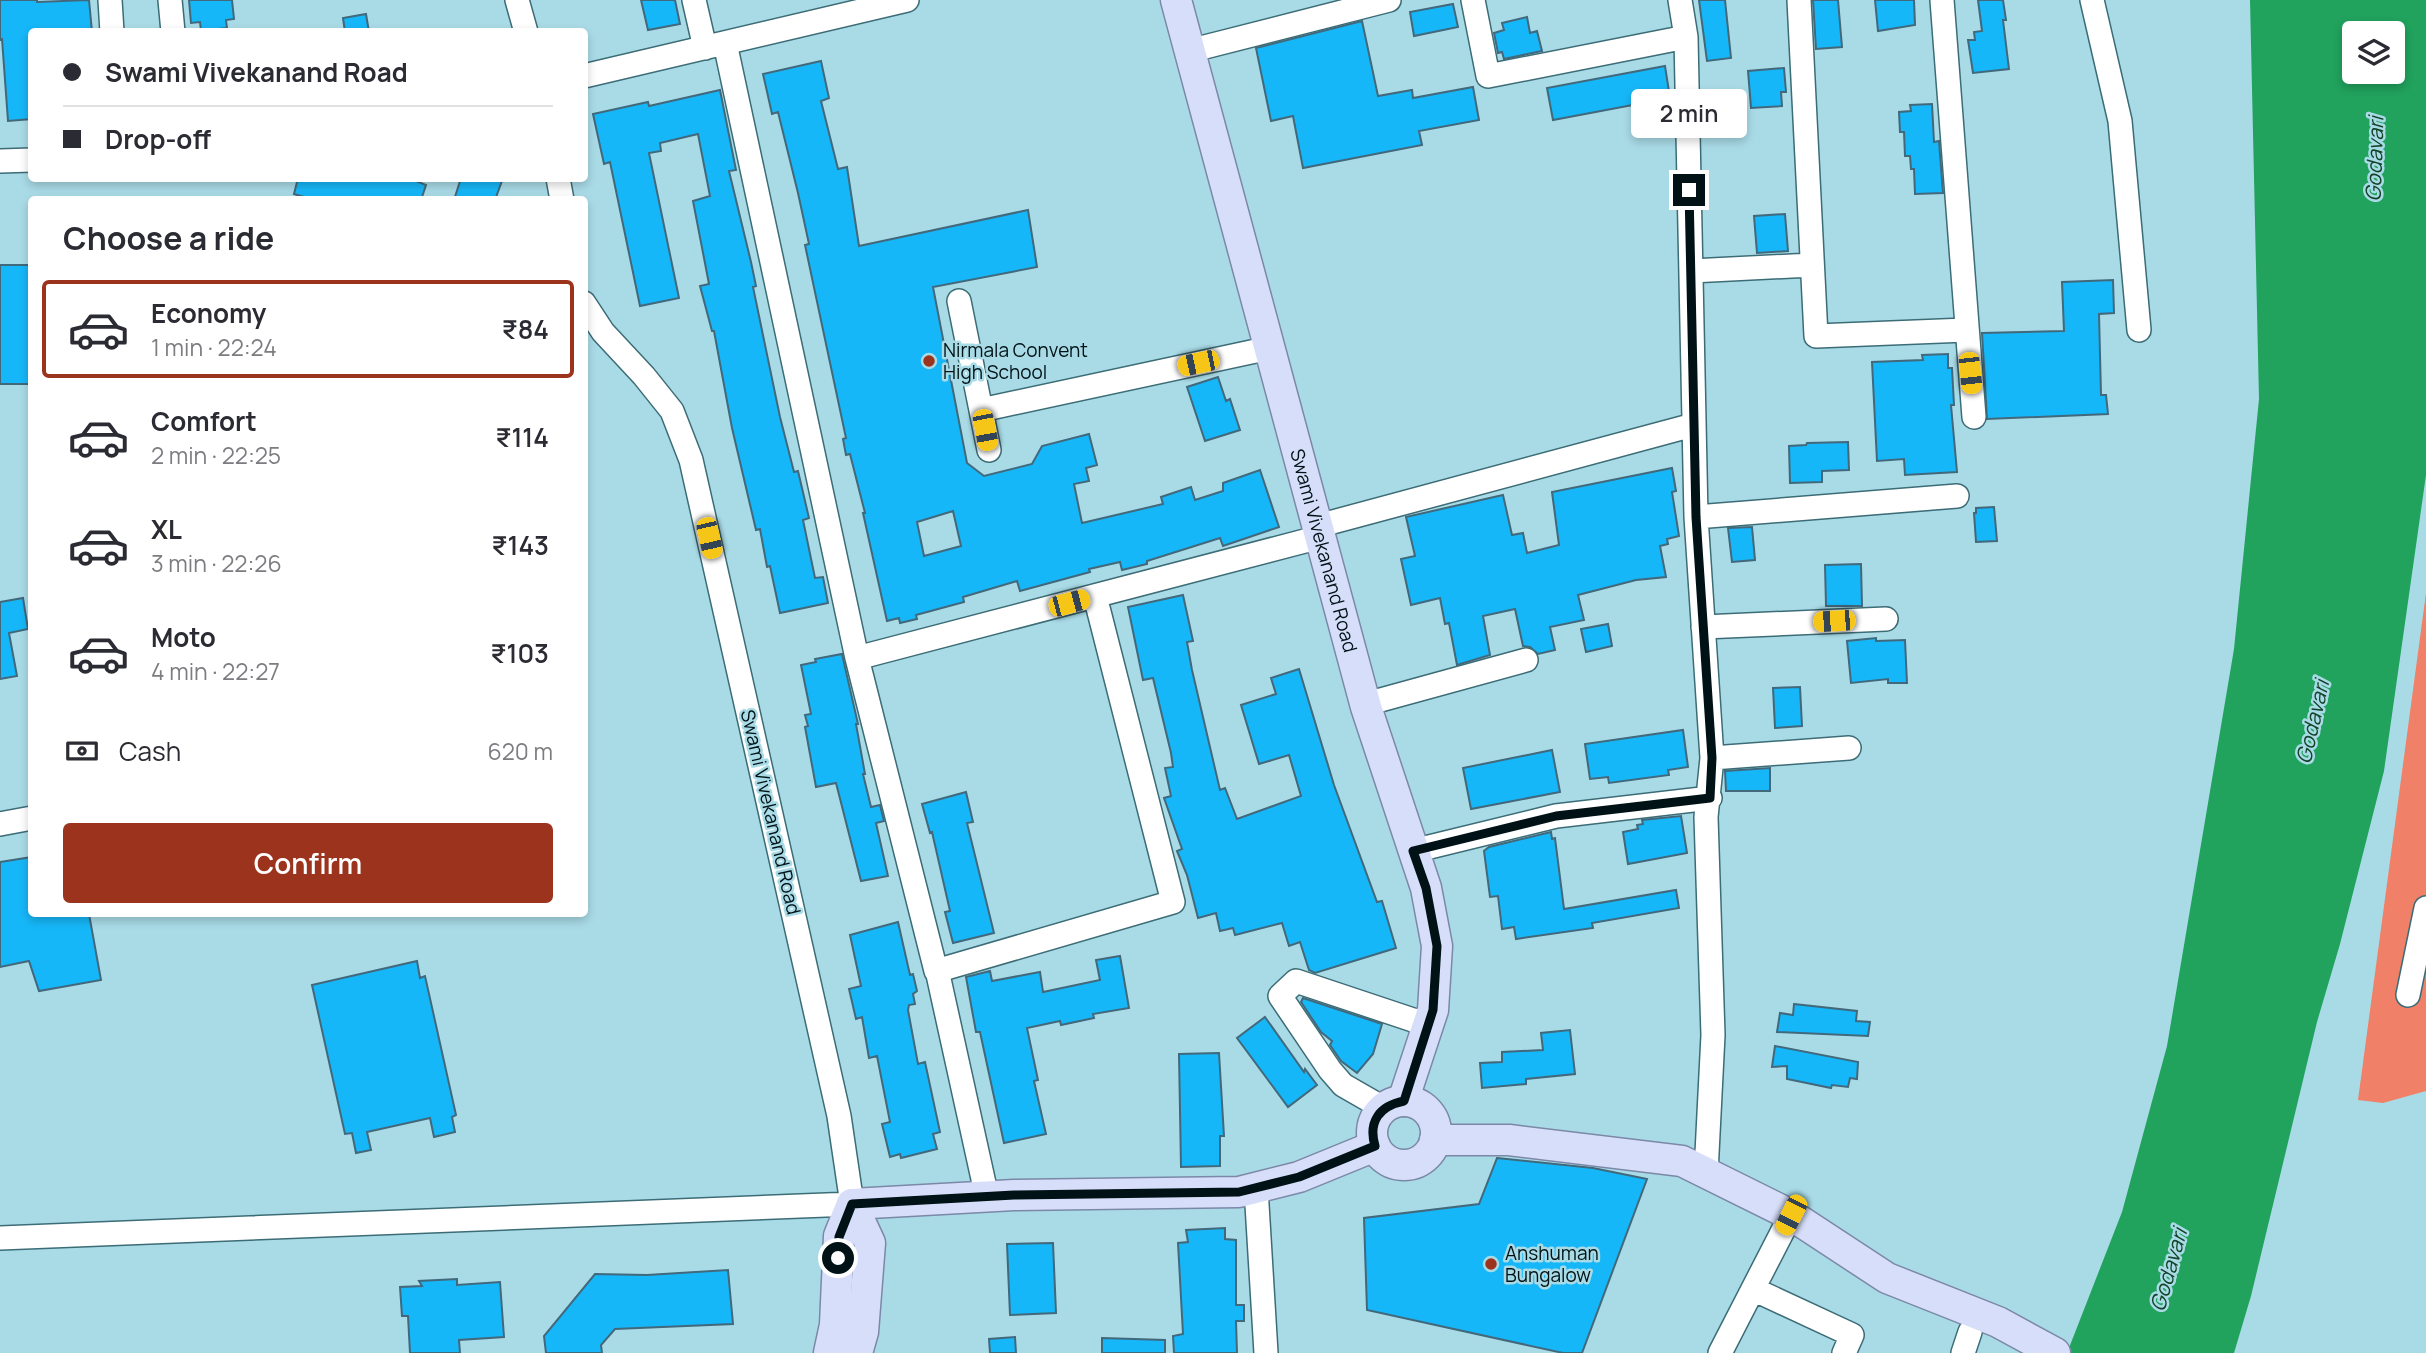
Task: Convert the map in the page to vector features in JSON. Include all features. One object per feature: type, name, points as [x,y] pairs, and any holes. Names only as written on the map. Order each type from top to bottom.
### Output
[{"type":"main road","name":"Swami Vivekanand Road","points":[[1176,0],[1366,704],[1426,888],[1437,946],[1433,1010],[1393,1104]]},
{"type":"main road","points":[[1415,1103],[1428,1112],[1434,1122],[1435,1140],[1428,1154],[1420,1160],[1404,1165],[1387,1160],[1375,1146],[1373,1125],[1393,1104],[1415,1103]]},
{"type":"main road","points":[[1435,1140],[1509,1140],[1682,1161],[1791,1215],[1887,1278],[1998,1322],[2055,1353]]},
{"type":"main road","points":[[857,1353],[863,1332],[870,1243],[852,1204],[987,1197],[1239,1192],[1299,1177],[1375,1146]]},
{"type":"main road","name":"Swami Vivekanand Road","points":[[829,1353],[835,1325],[839,1237],[852,1204]]},
{"type":"street","points":[[110,0],[112,28]]},
{"type":"street","points":[[170,0],[173,28]]},
{"type":"street","points":[[517,0],[525,28]]},
{"type":"street","points":[[695,0],[715,45],[857,658],[937,970],[987,1197]]},
{"type":"street","points":[[588,75],[715,45],[841,8],[907,0]]},
{"type":"street","points":[[1189,51],[1389,0]]},
{"type":"street","points":[[1473,0],[1488,76],[1686,37]]},
{"type":"street","points":[[1680,0],[1686,37],[1696,517],[1712,758],[1706,817],[1713,1035],[1706,1172]]},
{"type":"street","points":[[1799,0],[1816,335],[1966,330]]},
{"type":"street","points":[[1942,0],[1974,417]]},
{"type":"street","points":[[2092,0],[2120,121],[2139,330]]},
{"type":"street","points":[[0,161],[28,160]]},
{"type":"street","points":[[1691,271],[1811,265]]},
{"type":"street","points":[[959,300],[989,450]]},
{"type":"street","name":"Swami Vivekanand Road","points":[[588,309],[603,332],[645,376],[672,411],[691,460],[839,1116],[852,1204]]},
{"type":"street","points":[[981,410],[1270,348]]},
{"type":"street","points":[[857,658],[1096,596],[1693,425]]},
{"type":"street","points":[[1696,517],[1957,496]]},
{"type":"street","points":[[937,970],[1173,902],[1096,596]]},
{"type":"street","points":[[1703,627],[1886,619]]},
{"type":"street","points":[[1366,704],[1526,660]]},
{"type":"street","points":[[1712,758],[1849,748]]},
{"type":"street","points":[[1413,851],[1556,816],[1710,798]]},
{"type":"street","points":[[0,824],[28,819]]},
{"type":"street","points":[[2408,995],[2426,908]]},
{"type":"street","points":[[1393,1104],[1343,1085],[1280,996],[1296,981],[1428,1025]]},
{"type":"street","points":[[1256,1188],[1266,1353]]},
{"type":"street","points":[[0,1238],[852,1204]]},
{"type":"street","points":[[1720,1353],[1791,1215]]},
{"type":"street","points":[[1753,1289],[1852,1335],[1844,1353]]},
{"type":"shaded area","points":[[2426,593],[2426,1091],[2383,1103],[2358,1100]]},
{"type":"water","name":"Godavari","points":[[2250,0],[2426,0],[2426,475],[2384,771],[2340,944],[2317,1022],[2251,1296],[2234,1353],[2067,1353],[2122,1212],[2167,1046],[2234,649],[2259,399]]},
{"type":"building","points":[[0,0],[89,0],[92,28],[28,28],[28,119],[8,121],[2,39],[0,40]]},
{"type":"building","points":[[189,0],[232,0],[234,19],[226,20],[227,28],[201,28],[200,22],[191,23]]},
{"type":"building","points":[[641,0],[675,0],[680,24],[648,30]]},
{"type":"building","points":[[1699,0],[1725,0],[1731,58],[1707,61]]},
{"type":"building","points":[[1813,0],[1838,0],[1842,47],[1816,49]]},
{"type":"building","points":[[1875,0],[1914,0],[1915,25],[1878,31]]},
{"type":"building","points":[[1978,0],[2003,0],[2009,69],[1973,73],[1968,40],[1975,40],[1974,32],[1982,31]]},
{"type":"building","points":[[1453,4],[1458,27],[1414,36],[1410,12]]},
{"type":"building","points":[[366,14],[368,28],[344,28],[343,18]]},
{"type":"building","points":[[1527,17],[1530,33],[1537,31],[1542,51],[1504,59],[1502,52],[1498,53],[1494,33],[1504,30],[1502,23]]},
{"type":"building","points":[[1362,21],[1378,96],[1412,90],[1413,98],[1473,87],[1479,120],[1419,131],[1422,145],[1303,168],[1293,116],[1271,121],[1256,48]]},
{"type":"building","points":[[821,61],[829,98],[821,101],[838,169],[847,167],[859,246],[1028,210],[1037,267],[933,287],[967,463],[984,476],[1032,464],[1042,446],[1089,434],[1097,465],[1086,468],[1089,481],[1074,484],[1082,523],[1163,504],[1161,497],[1191,487],[1195,500],[1223,491],[1223,483],[1260,470],[1279,527],[1223,546],[1220,538],[1122,570],[1120,562],[1020,591],[1017,581],[963,597],[964,602],[916,615],[917,619],[900,623],[899,618],[887,621],[865,513],[850,454],[846,455],[843,439],[846,438],[805,245],[809,244],[798,193],[778,112],[772,114],[763,74]],"holes":[[[953,511],[961,546],[924,556],[917,522]]]},
{"type":"building","points":[[1665,66],[1670,98],[1553,120],[1547,88]]},
{"type":"building","points":[[1784,68],[1786,92],[1781,92],[1782,106],[1751,108],[1748,71]]},
{"type":"building","points":[[720,90],[736,170],[729,171],[756,286],[753,287],[780,417],[794,472],[798,471],[809,518],[803,520],[815,578],[823,577],[828,603],[780,613],[760,529],[756,530],[732,428],[714,331],[700,286],[709,284],[693,201],[710,196],[698,134],[660,143],[661,151],[649,153],[679,298],[640,306],[610,162],[604,164],[593,114],[648,102],[649,106]]},
{"type":"building","points":[[1932,104],[1934,142],[1939,141],[1943,193],[1915,194],[1914,169],[1911,169],[1910,156],[1905,156],[1904,132],[1900,132],[1899,112],[1911,111],[1910,105]]},
{"type":"building","points":[[297,182],[419,182],[426,185],[422,196],[294,194]]},
{"type":"building","points":[[460,182],[502,182],[496,196],[455,196]]},
{"type":"building","points":[[1785,214],[1788,251],[1757,253],[1754,216]]},
{"type":"building","points":[[0,265],[28,265],[28,384],[0,384]]},
{"type":"building","points":[[2113,280],[2114,313],[2099,314],[2101,395],[2106,395],[2108,414],[1987,419],[1982,333],[2064,331],[2062,282]]},
{"type":"building","points":[[1948,354],[1948,368],[1952,368],[1954,405],[1951,405],[1957,472],[1905,475],[1904,459],[1877,461],[1872,362],[1923,360],[1922,355]]},
{"type":"building","points":[[1218,377],[1226,401],[1230,399],[1240,430],[1205,441],[1187,387]]},
{"type":"building","points":[[1848,442],[1849,470],[1822,471],[1822,482],[1790,483],[1789,446]]},
{"type":"building","points":[[1672,468],[1676,491],[1672,492],[1679,536],[1667,539],[1668,544],[1660,546],[1666,577],[1636,580],[1578,595],[1584,620],[1550,627],[1555,650],[1538,654],[1530,647],[1523,646],[1515,609],[1483,616],[1490,655],[1457,665],[1449,623],[1445,624],[1440,598],[1411,605],[1401,559],[1415,556],[1406,517],[1503,495],[1512,535],[1523,533],[1527,553],[1559,545],[1552,492]]},
{"type":"building","points":[[1994,507],[1997,541],[1976,542],[1976,508]]},
{"type":"building","points":[[1752,527],[1755,560],[1732,562],[1728,528]]},
{"type":"building","points":[[1861,564],[1862,606],[1826,606],[1825,565]]},
{"type":"building","points":[[1183,595],[1193,641],[1187,642],[1192,670],[1220,790],[1225,788],[1237,819],[1301,796],[1289,755],[1259,764],[1241,705],[1276,694],[1271,678],[1299,669],[1334,785],[1377,902],[1382,901],[1396,948],[1315,973],[1309,970],[1300,942],[1289,946],[1282,923],[1235,935],[1233,928],[1220,931],[1216,913],[1198,918],[1187,875],[1177,851],[1182,849],[1164,798],[1171,796],[1165,768],[1173,767],[1171,753],[1153,678],[1143,680],[1128,607]]},
{"type":"building","points":[[23,598],[28,629],[9,633],[17,676],[0,679],[0,602]]},
{"type":"building","points":[[1608,624],[1612,646],[1586,652],[1581,629]]},
{"type":"building","points":[[1876,638],[1876,641],[1905,640],[1907,683],[1888,683],[1888,679],[1851,683],[1847,641]]},
{"type":"building","points":[[842,654],[858,724],[863,774],[871,807],[880,805],[884,821],[876,823],[888,876],[861,881],[836,783],[816,787],[805,727],[808,726],[805,715],[811,714],[801,665],[816,662],[815,659]]},
{"type":"building","points":[[1800,687],[1802,726],[1775,728],[1773,688]]},
{"type":"building","points":[[1683,730],[1688,767],[1668,770],[1669,775],[1609,783],[1608,777],[1590,779],[1585,744]]},
{"type":"building","points":[[1552,750],[1560,792],[1471,809],[1463,768]]},
{"type":"building","points":[[1770,768],[1770,791],[1726,791],[1725,771]]},
{"type":"building","points":[[966,792],[973,822],[967,823],[994,933],[953,943],[945,912],[950,911],[932,832],[930,833],[922,804]]},
{"type":"building","points":[[1681,816],[1687,853],[1628,864],[1623,832],[1638,829],[1637,825],[1643,824],[1642,820]]},
{"type":"building","points":[[1551,832],[1552,839],[1555,838],[1564,909],[1676,890],[1679,908],[1592,923],[1593,928],[1516,939],[1514,927],[1502,929],[1498,896],[1490,897],[1484,851],[1489,847]]},
{"type":"building","points":[[28,858],[28,917],[90,917],[101,980],[39,991],[29,961],[0,967],[0,862]]},
{"type":"building","points":[[898,922],[910,975],[913,974],[917,991],[913,994],[915,1004],[909,1005],[908,1010],[918,1064],[925,1062],[940,1132],[933,1134],[937,1149],[901,1158],[900,1154],[890,1157],[882,1124],[890,1122],[877,1056],[869,1058],[862,1017],[856,1019],[849,989],[861,986],[850,935]]},
{"type":"building","points":[[1120,956],[1129,1008],[1093,1014],[1094,1018],[1061,1025],[1060,1021],[1027,1028],[1038,1080],[1034,1081],[1046,1134],[1004,1143],[980,1032],[976,1032],[966,977],[990,971],[992,981],[1040,972],[1043,992],[1100,980],[1096,960]]},
{"type":"building","points":[[417,961],[420,978],[425,976],[456,1115],[452,1117],[455,1132],[434,1137],[430,1118],[367,1132],[371,1150],[356,1153],[352,1133],[345,1134],[312,985]]},
{"type":"building","points":[[1303,998],[1382,1024],[1373,1054],[1357,1073],[1341,1061],[1330,1045],[1332,1041],[1321,1032],[1301,1002]]},
{"type":"building","points":[[1794,1004],[1857,1011],[1856,1021],[1870,1022],[1868,1036],[1777,1032],[1780,1013],[1793,1015]]},
{"type":"building","points":[[1265,1017],[1304,1072],[1305,1069],[1317,1085],[1288,1107],[1237,1038]]},
{"type":"building","points":[[1570,1030],[1575,1074],[1526,1079],[1526,1084],[1482,1088],[1480,1063],[1502,1062],[1502,1052],[1543,1050],[1541,1033]]},
{"type":"building","points":[[1775,1046],[1858,1062],[1857,1079],[1850,1078],[1848,1087],[1832,1085],[1831,1088],[1787,1079],[1787,1066],[1772,1067]]},
{"type":"building","points":[[1219,1053],[1224,1136],[1220,1136],[1220,1166],[1181,1167],[1179,1054]]},
{"type":"building","name":"Anshuman Bungalow","points":[[1497,1158],[1593,1168],[1647,1179],[1582,1353],[1563,1353],[1367,1310],[1364,1218],[1479,1204]]},
{"type":"building","points":[[1225,1228],[1225,1239],[1236,1240],[1236,1305],[1244,1305],[1244,1321],[1236,1321],[1237,1353],[1174,1353],[1173,1336],[1183,1334],[1178,1243],[1188,1242],[1186,1230]]},
{"type":"building","points":[[1053,1243],[1056,1313],[1010,1315],[1007,1244]]},
{"type":"building","points":[[728,1270],[733,1324],[615,1329],[601,1345],[602,1353],[546,1353],[544,1336],[595,1274],[647,1275]]},
{"type":"building","points":[[457,1279],[457,1285],[500,1282],[504,1337],[459,1340],[460,1353],[410,1353],[408,1316],[402,1316],[400,1287],[422,1286],[419,1281]]},
{"type":"building","points":[[1015,1337],[1016,1353],[990,1353],[989,1339]]},
{"type":"building","points":[[1102,1338],[1165,1340],[1165,1353],[1102,1353]]},
{"type":"place","name":"Nirmala Convent High School","points":[[929,361]]},
{"type":"place","name":"Anshuman Bungalow","points":[[1491,1264]]},
{"type":"route","points":[[838,1258],[839,1237],[852,1204],[1014,1195],[1239,1192],[1299,1177],[1375,1146],[1372,1136],[1376,1116],[1383,1108],[1404,1101],[1433,1010],[1437,946],[1426,888],[1413,851],[1556,816],[1710,798],[1712,758],[1696,517],[1689,190]]}]
